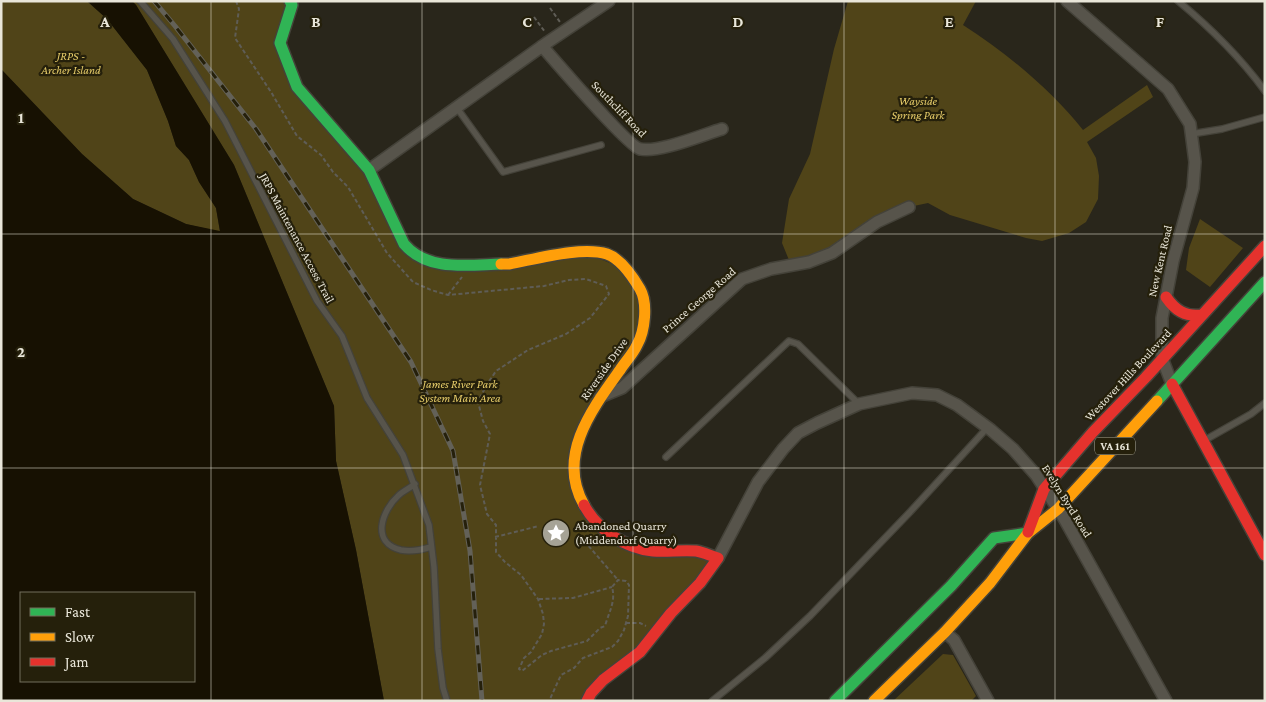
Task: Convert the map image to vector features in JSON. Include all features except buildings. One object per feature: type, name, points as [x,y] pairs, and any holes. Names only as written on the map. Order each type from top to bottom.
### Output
[{"type":"street","name":"Riverside Drive","points":[[290,1],[292,5],[280,43],[297,87],[369,170],[404,244],[411,252],[425,260],[446,265],[509,264],[580,251],[608,254],[630,271],[642,293],[645,320],[638,344],[600,397],[578,440],[573,467],[575,484],[590,516],[614,537],[639,548],[652,551],[697,552],[718,558]]},
{"type":"street","points":[[369,170],[542,46],[609,1]]},
{"type":"street","name":"New Kent Road","points":[[1067,1],[1168,89],[1190,124],[1195,162],[1193,188],[1173,261],[1162,318],[1162,358],[1172,384],[1265,555]]},
{"type":"street","name":"Southcliff Road","points":[[542,46],[638,149],[652,150],[722,129]]},
{"type":"street","name":"Prince George Road","points":[[600,397],[622,388],[742,279],[771,269],[809,262],[832,253],[877,222],[909,208]]},
{"type":"street","name":"Westover Hills Boulevard","points":[[1028,533],[1044,489],[1093,432],[1146,377],[1265,246]]},
{"type":"street","name":"Westover Hills Boulevard","points":[[874,701],[945,632],[990,583],[1028,533],[1058,509],[1265,282]]},
{"type":"street","points":[[1166,297],[1171,306],[1178,312],[1190,317],[1201,315]]},
{"type":"street","name":"Evelyn Byrd Road","points":[[718,558],[758,482],[783,449],[798,433],[859,404],[912,393],[936,395],[957,405],[988,427],[1013,449],[1036,474],[1058,509],[1166,701]]},
{"type":"street","points":[[835,701],[951,586],[994,538],[1028,533]]},
{"type":"street","points":[[587,701],[596,686],[640,652],[671,612],[700,583],[718,558]]},
{"type":"street","points":[[945,632],[954,640],[988,701]]},
{"type":"lane","name":"JRPS Maintenance Access Trail","points":[[140,1],[173,39],[225,121],[317,301],[342,336],[367,398],[403,455],[429,525],[438,649],[442,688],[447,701]]},
{"type":"lane","points":[[1178,1],[1211,28],[1265,92]]},
{"type":"lane","points":[[457,108],[503,172],[601,145]]},
{"type":"lane","points":[[1191,134],[1222,129],[1265,116]]},
{"type":"lane","points":[[666,457],[789,341],[798,344],[859,404]]},
{"type":"lane","points":[[1203,441],[1245,418],[1265,403]]},
{"type":"lane","points":[[712,701],[765,658],[810,616],[988,427]]},
{"type":"lane","points":[[415,484],[398,495],[389,507],[383,519],[381,534],[385,541],[398,550],[411,552],[432,547]]},
{"type":"path","points":[[550,8],[560,22]]},
{"type":"path","points":[[534,17],[545,32]]},
{"type":"path","points":[[448,296],[469,264]]},
{"type":"path","points":[[606,286],[609,294],[590,318],[566,334],[528,350],[496,371],[478,402],[482,421],[490,434],[480,485],[487,514],[496,525],[496,552],[521,575],[538,599],[543,614],[542,634],[531,652],[524,658],[519,669],[522,671],[542,655],[551,651],[587,641],[600,628],[605,626],[612,610],[614,594],[612,587]]},
{"type":"path","points":[[495,537],[538,526]]},
{"type":"path","points":[[551,701],[550,698],[561,675],[574,668],[583,658],[612,647],[618,641],[626,622],[629,585],[626,581],[618,580],[580,536]]},
{"type":"path","points":[[538,599],[573,598],[612,587],[618,580]]},
{"type":"path","points":[[626,622],[640,623],[658,630]]},
{"type":"green space","name":"JRPS - Archer Island","points":[[1,1],[87,1],[107,19],[147,70],[176,146],[189,160],[199,182],[216,208],[220,232],[186,224],[133,199],[82,154],[1,69]]},
{"type":"green space","name":"James River Park System Main Area","points":[[132,1],[290,1],[280,43],[297,87],[369,170],[404,244],[446,265],[580,251],[630,271],[645,320],[590,414],[575,484],[614,537],[718,558],[587,701],[384,701],[356,550],[336,461],[334,406],[234,165]]},
{"type":"green space","name":"Wayside Spring Park","points":[[848,1],[976,1],[963,25],[1028,73],[1083,130],[1147,85],[1153,97],[1087,142],[1096,158],[1099,176],[1098,199],[1086,222],[1069,233],[1042,241],[950,215],[928,203],[909,207],[856,243],[791,265],[782,243],[789,199],[810,154],[834,49]]},
{"type":"green space","points":[[1200,219],[1243,248],[1210,287],[1186,270],[1189,248]]},
{"type":"green space","points":[[943,654],[953,655],[976,696],[971,701],[893,701]]},
{"type":"shaded area","points":[[87,1],[132,1],[136,5],[234,165],[334,406],[336,461],[356,550],[384,701],[1,701],[1,69],[82,154],[133,199],[186,224],[220,231],[216,208],[199,182],[189,160],[176,146],[147,70],[107,19]]},
{"type":"railway","points":[[154,1],[256,129],[411,362],[453,451],[470,551],[482,701]]},
{"type":"traffic: fast","points":[[290,1],[292,5],[280,43],[297,87],[369,170],[404,244],[424,259],[436,263],[449,265],[501,264]]},
{"type":"traffic: fast","points":[[1157,401],[1265,282]]},
{"type":"traffic: fast","points":[[835,701],[951,586],[994,538],[1028,533]]},
{"type":"traffic: slow","points":[[501,264],[572,252],[597,252],[607,254],[617,260],[640,289],[645,309],[640,339],[589,417],[576,451],[574,469],[576,487],[584,505]]},
{"type":"traffic: slow","points":[[874,701],[945,632],[990,583],[1028,533],[1058,509],[1157,401]]},
{"type":"traffic: jam","points":[[1028,532],[1044,489],[1093,432],[1146,377],[1265,246]]},
{"type":"traffic: jam","points":[[1166,297],[1181,312],[1190,315],[1201,315]]},
{"type":"traffic: jam","points":[[1172,384],[1265,555]]},
{"type":"traffic: jam","points":[[584,505],[596,522],[604,529],[632,546],[653,551],[696,551],[718,558],[700,583],[671,613],[640,652],[603,680],[591,693],[587,701]]},
{"type":"place","name":"Abandoned Quarry (Middendorf Quarry)","points":[[556,533]]}]
